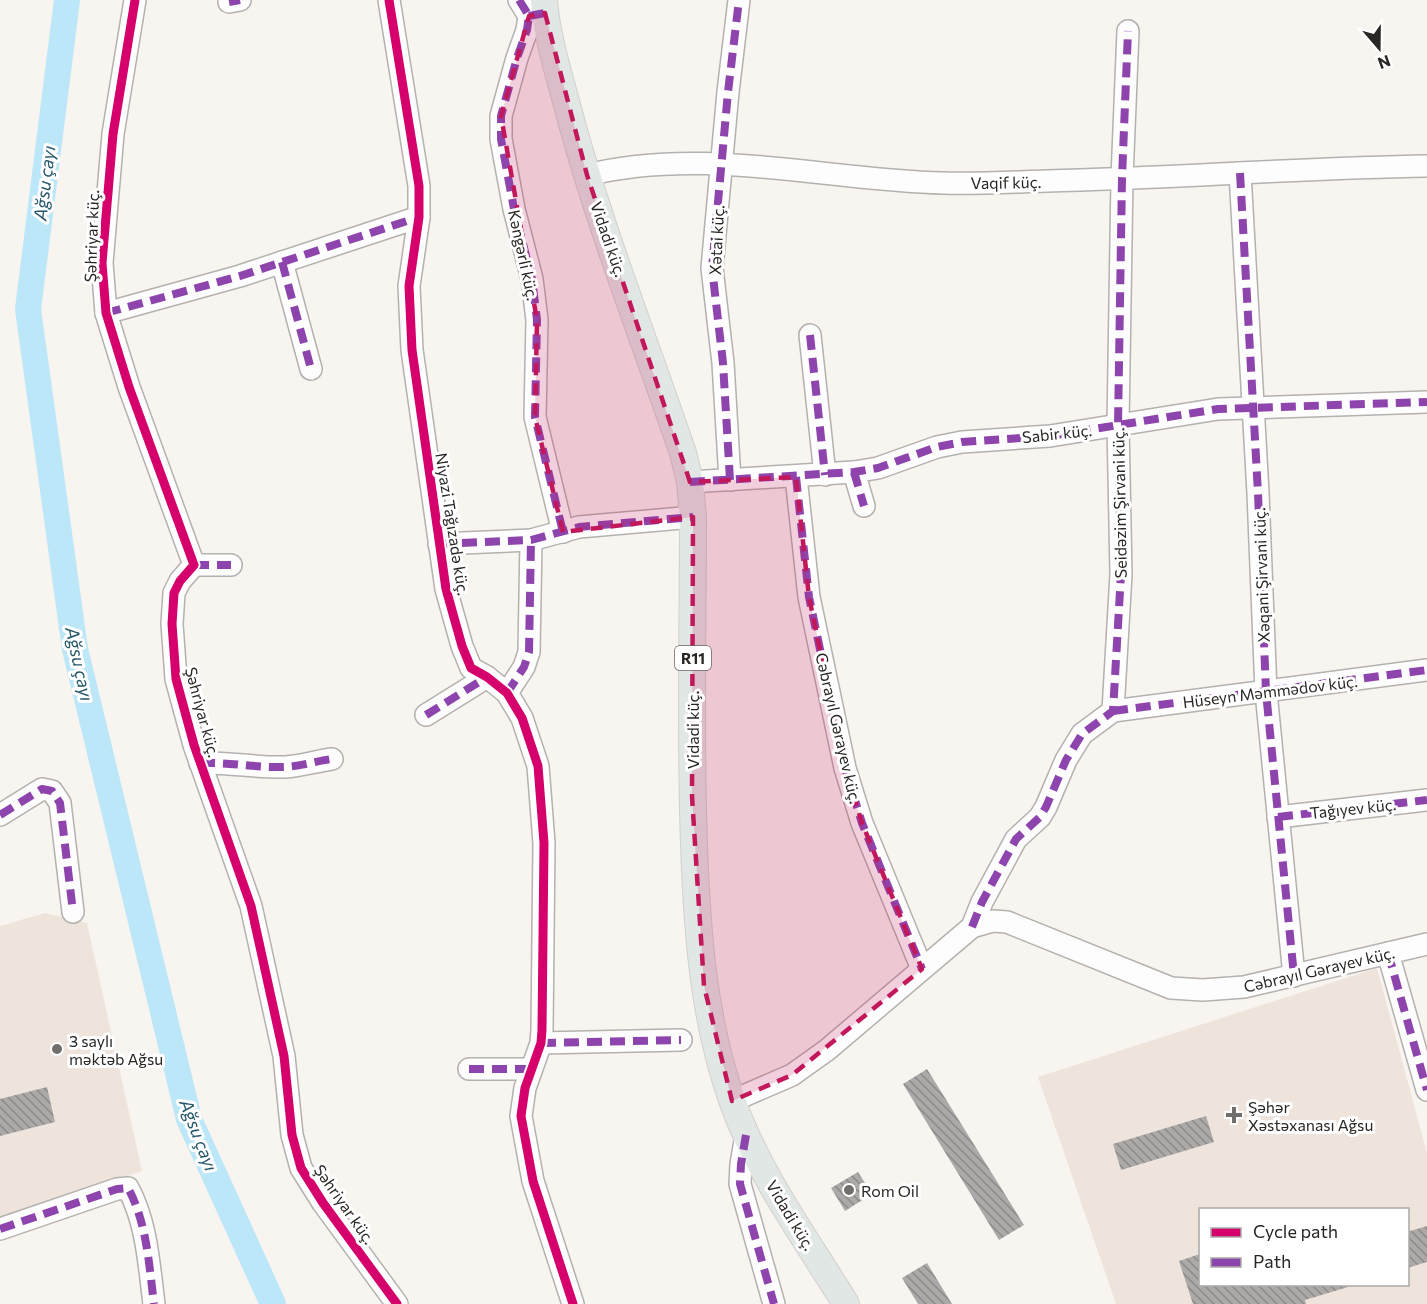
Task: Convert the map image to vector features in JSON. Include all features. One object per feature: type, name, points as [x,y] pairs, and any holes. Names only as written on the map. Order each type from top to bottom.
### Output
[{"type":"main road","name":"Vidadi küç.","points":[[534,7],[558,73],[586,175],[683,453],[690,482],[693,517],[692,796],[697,913],[704,986],[713,1034],[732,1101],[746,1135],[763,1168],[846,1304]]},
{"type":"street","name":"Şəhriyar küç.","points":[[135,0],[113,134],[102,263],[106,313],[129,387],[194,565],[180,581],[174,593],[172,624],[176,679],[200,763],[251,906],[284,1056],[292,1135],[301,1168],[397,1304]]},
{"type":"street","name":"Niyazi Tağızadə küç.","points":[[389,0],[418,186],[419,218],[409,286],[412,350],[446,589],[462,646],[471,668],[507,693],[522,718],[538,766],[544,843],[541,1043],[525,1088],[520,1116],[533,1180],[573,1304]]},
{"type":"street","name":"Xətai küç.","points":[[730,480],[723,363],[712,268],[739,0]]},
{"type":"street","name":"Kəngərli küç.","points":[[534,7],[501,116],[501,139],[514,209],[532,279],[536,310],[535,417],[563,532]]},
{"type":"street","name":"Seidəzim Şirvani küç.","points":[[1113,711],[1121,574],[1118,425],[1122,178],[1128,32]]},
{"type":"street","name":"Vaqif küç.","points":[[586,175],[660,165],[721,164],[943,183],[1427,166]]},
{"type":"street","name":"Xəqani Şirvani küç.","points":[[1240,173],[1266,692],[1294,975]]},
{"type":"street","points":[[106,313],[240,276],[419,218]]},
{"type":"street","points":[[282,262],[311,369]]},
{"type":"street","points":[[810,335],[825,475]]},
{"type":"street","name":"Sabir küç.","points":[[690,482],[854,472],[878,468],[937,447],[962,442],[1050,436],[1218,409],[1427,402]]},
{"type":"street","points":[[854,472],[864,506]]},
{"type":"street","name":"Cəbrayıl Gərayev küç.","points":[[796,477],[809,597],[845,768],[861,823],[922,969]]},
{"type":"street","points":[[439,544],[531,540],[579,527],[693,517]]},
{"type":"street","points":[[507,693],[524,667],[529,652],[531,540]]},
{"type":"street","points":[[194,565],[231,565]]},
{"type":"street","name":"Hüseyn Məmmədov küç.","points":[[1113,711],[1427,670]]},
{"type":"street","points":[[426,716],[487,677]]},
{"type":"street","points":[[732,1101],[792,1075],[827,1050],[972,927],[981,903],[1016,839],[1040,817],[1047,807],[1066,760],[1082,734],[1113,711]]},
{"type":"street","points":[[200,763],[220,762],[248,766],[287,767],[332,759]]},
{"type":"street","points":[[0,814],[42,789],[52,791],[60,803],[73,912]]},
{"type":"street","name":"Tağıyev küç.","points":[[1278,817],[1427,800]]},
{"type":"street","name":"Cəbrayıl Gərayev küç.","points":[[972,927],[993,921],[1007,922],[1171,988],[1203,990],[1244,987],[1427,944]]},
{"type":"street","points":[[1388,953],[1427,1090]]},
{"type":"street","points":[[541,1043],[681,1040]]},
{"type":"street","points":[[470,1069],[531,1069]]},
{"type":"street","points":[[746,1135],[740,1184],[774,1304]]},
{"type":"street","points":[[0,1228],[117,1189],[128,1188],[134,1198],[144,1230],[154,1304]]},
{"type":"highlighted area","points":[[545,13],[587,175],[690,482],[796,477],[809,597],[845,768],[862,823],[922,969],[792,1075],[732,1101],[704,986],[692,796],[693,517],[563,532],[535,417],[537,320],[501,116],[529,16]]},
{"type":"shaded area","name":"3 saylı məktəb Ağsu","points":[[45,913],[87,923],[142,1171],[0,1219],[0,926]]},
{"type":"shaded area","name":"Şəhər Xəstəxanası Ağsu","points":[[1377,968],[1427,1153],[1427,1304],[1116,1304],[1038,1077]]},
{"type":"building","points":[[927,1069],[1024,1225],[999,1240],[903,1084]]},
{"type":"building","points":[[47,1087],[55,1122],[0,1136],[0,1099]]},
{"type":"building","points":[[1206,1116],[1214,1142],[1121,1170],[1113,1144]]},
{"type":"building","points":[[858,1172],[872,1194],[845,1211],[831,1188]]},
{"type":"building","points":[[1427,1226],[1427,1262],[1409,1267],[1409,1231]]},
{"type":"building","points":[[1199,1254],[1199,1286],[1348,1287],[1305,1300],[1306,1304],[1193,1304],[1179,1261]]},
{"type":"building","points":[[927,1263],[952,1304],[918,1304],[902,1278]]},
{"type":"waterway","name":"Ağsu çayı","points":[[67,0],[28,309],[75,649],[189,1119],[273,1304]]},
{"type":"marked path","points":[[229,2],[240,0]]},
{"type":"marked path","points":[[519,0],[529,16],[527,30],[501,116],[501,139],[514,209],[532,279],[537,320],[535,417],[563,532]]},
{"type":"marked path","points":[[730,480],[723,363],[712,268],[739,0]]},
{"type":"marked path","points":[[529,16],[545,13]]},
{"type":"marked path","points":[[972,927],[982,902],[1016,839],[1040,817],[1066,760],[1082,734],[1113,711],[1121,574],[1118,425],[1122,178],[1128,31]]},
{"type":"marked path","points":[[1240,173],[1258,493],[1266,692],[1294,976]]},
{"type":"marked path","points":[[106,313],[240,276],[419,217]]},
{"type":"marked path","points":[[282,262],[311,369]]},
{"type":"marked path","points":[[810,335],[825,475]]},
{"type":"marked path","points":[[690,482],[854,472],[878,468],[937,447],[962,442],[1050,436],[1218,409],[1427,402]]},
{"type":"marked path","points":[[854,472],[864,506]]},
{"type":"marked path","points":[[796,477],[809,597],[845,768],[862,823],[922,969]]},
{"type":"marked path","points":[[439,544],[531,540],[579,527],[693,517]]},
{"type":"marked path","points":[[507,693],[524,667],[529,652],[531,540]]},
{"type":"marked path","points":[[194,565],[231,565]]},
{"type":"marked path","points":[[1113,711],[1427,670]]},
{"type":"marked path","points":[[426,715],[487,677]]},
{"type":"marked path","points":[[200,763],[285,767],[332,759]]},
{"type":"marked path","points":[[0,815],[42,789],[52,791],[60,803],[73,912]]},
{"type":"marked path","points":[[1278,817],[1427,800]]},
{"type":"marked path","points":[[1388,953],[1427,1090]]},
{"type":"marked path","points":[[541,1043],[681,1040]]},
{"type":"marked path","points":[[469,1069],[531,1069]]},
{"type":"marked path","points":[[746,1135],[740,1184],[774,1304]]},
{"type":"marked path","points":[[0,1229],[117,1189],[128,1188],[143,1230],[154,1304]]},
{"type":"cycle path","points":[[135,0],[113,134],[102,263],[106,313],[129,387],[194,565],[180,581],[174,593],[172,624],[176,679],[194,745],[251,906],[284,1056],[292,1135],[301,1168],[323,1203],[397,1304]]},
{"type":"cycle path","points":[[389,0],[419,186],[419,217],[409,286],[412,350],[446,589],[462,646],[471,668],[507,693],[522,718],[538,766],[544,843],[542,1030],[541,1043],[525,1088],[521,1116],[533,1181],[573,1304]]},
{"type":"place","name":"3 saylı məktəb Ağsu","points":[[57,1049]]},
{"type":"place","name":"Şəhər Xəstəxanası Ağsu","points":[[1234,1115]]},
{"type":"place","name":"Rom Oil","points":[[849,1190]]}]
